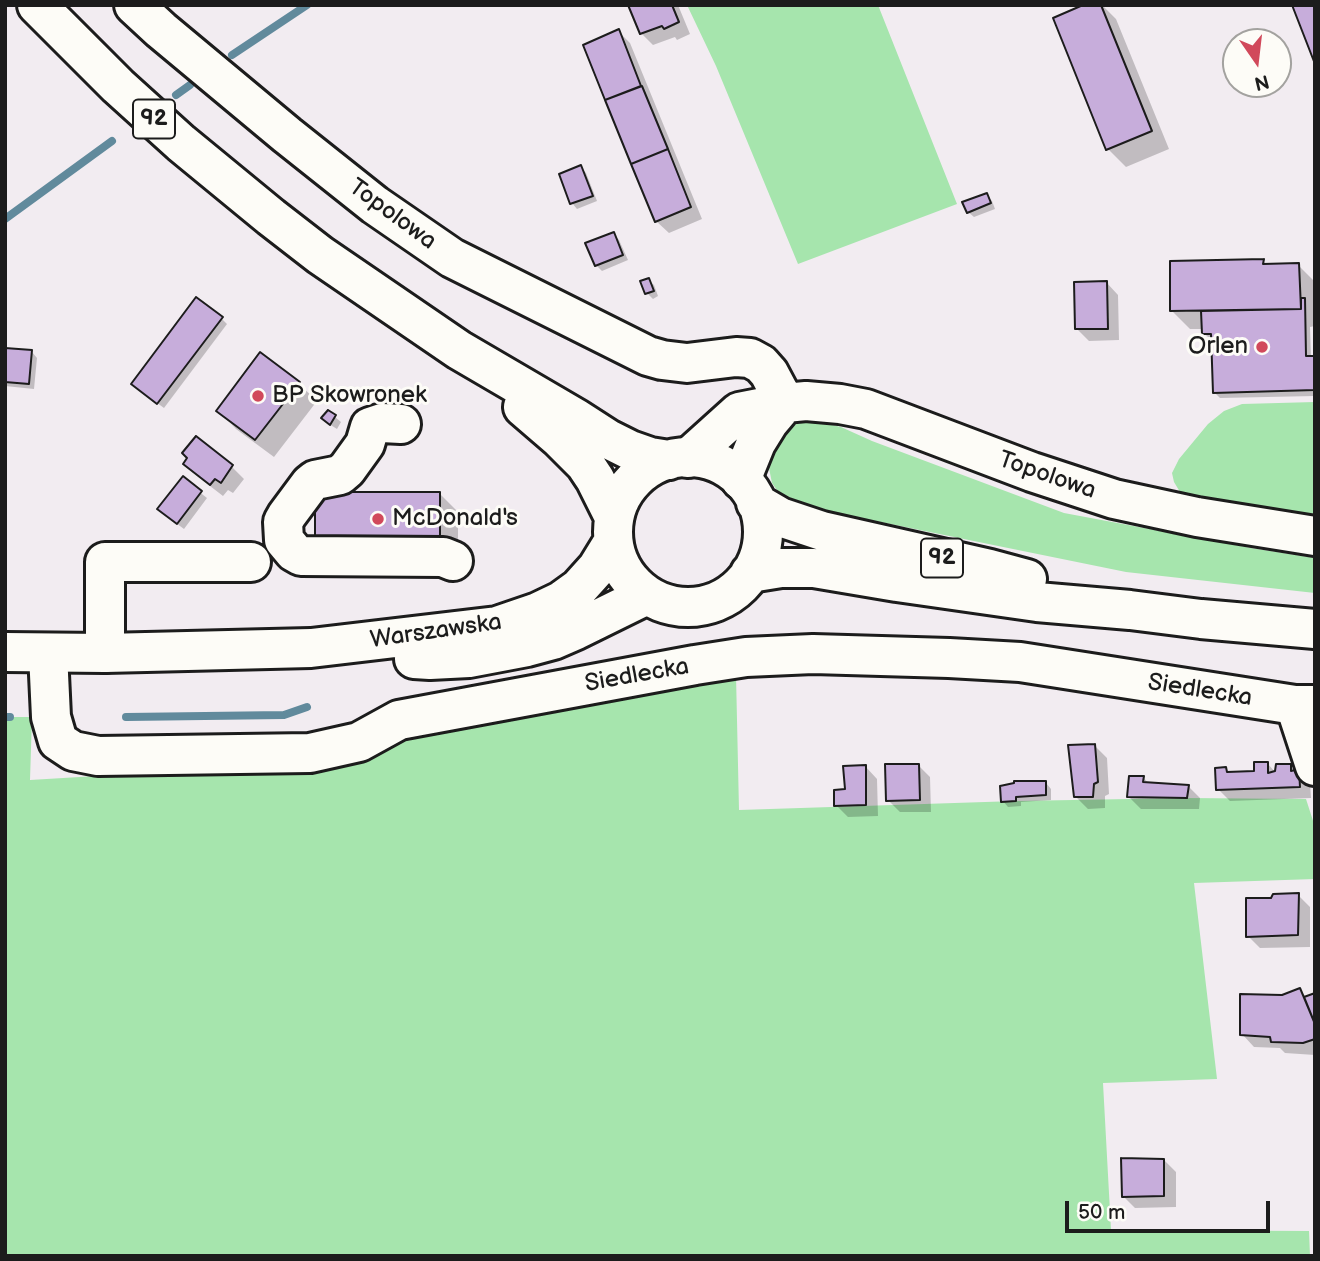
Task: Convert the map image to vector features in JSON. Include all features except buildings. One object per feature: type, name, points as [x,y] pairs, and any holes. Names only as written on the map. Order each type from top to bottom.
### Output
[{"type":"main road","name":"92","points":[[37,5],[118,86],[181,143],[320,255],[458,350],[608,439],[650,457],[717,464],[734,474],[749,491],[780,517],[822,531],[990,569],[1130,610]]},
{"type":"main road","name":"Topolowa","points":[[134,5],[266,117],[365,197],[416,234],[452,258],[648,356],[698,367],[715,382],[739,412],[806,401],[841,404],[866,410],[1065,484],[1114,499],[1197,517],[1315,536]]},
{"type":"main road","name":"92","points":[[458,350],[585,464],[595,479],[614,529],[615,553],[624,572],[646,595]]},
{"type":"main road","name":"Topolowa","points":[[687,363],[736,357],[750,358],[761,364],[769,373],[785,403]]},
{"type":"main road","points":[[646,595],[670,605],[696,606],[721,599],[742,584],[750,573],[759,555],[762,523],[749,491],[755,443],[785,403]]},
{"type":"main road","points":[[614,529],[621,497],[634,481],[650,468],[679,459],[739,412]]},
{"type":"main road","points":[[386,426],[365,444],[340,475],[315,480],[287,515],[283,523],[284,540],[301,556],[443,557],[453,561]]},
{"type":"main road","name":"Warszawska","points":[[5,652],[105,653],[311,648],[497,626],[527,617],[561,601],[579,588],[597,568],[614,529]]},
{"type":"main road","points":[[105,653],[105,562],[251,562]]},
{"type":"main road","name":"92","points":[[750,573],[781,568],[814,568],[1037,602],[1315,629]]},
{"type":"main road","name":"Warszawska","points":[[311,648],[430,660],[469,658],[553,640],[646,595]]},
{"type":"main road","name":"Siedlecka","points":[[48,653],[51,717],[58,741],[73,751],[98,756],[310,753],[359,742],[399,720],[695,665],[746,657],[813,654],[1020,662],[1305,705]]},
{"type":"main road","points":[[1305,705],[1315,766]]},
{"type":"green space","points":[[687,5],[878,5],[957,204],[798,264],[716,66]]},
{"type":"green space","points":[[1315,402],[1315,517],[1183,497],[1172,473],[1179,459],[1208,424],[1224,411],[1242,404]]},
{"type":"green space","points":[[811,420],[841,427],[1064,513],[1315,558],[1315,593],[1126,572],[792,504],[781,496],[772,483],[769,454],[787,427]]},
{"type":"green space","points":[[736,675],[739,810],[1016,801],[1306,799],[1315,827],[1315,879],[1194,883],[1217,1079],[1103,1083],[1111,1230],[1309,1231],[1310,1256],[5,1256],[5,717],[32,717],[30,780],[346,761],[411,733]]},
{"type":"waterway","points":[[232,55],[307,5]]},
{"type":"waterway","points":[[176,95],[190,85]]},
{"type":"waterway","points":[[5,219],[112,141]]},
{"type":"waterway","points":[[126,717],[284,715],[307,707]]},
{"type":"waterway","points":[[5,717],[10,717]]},
{"type":"place","name":"Orlen","points":[[1262,347]]},
{"type":"place","name":"BP Skowronek","points":[[258,396]]},
{"type":"place","name":"McDonald's","points":[[378,519]]}]
